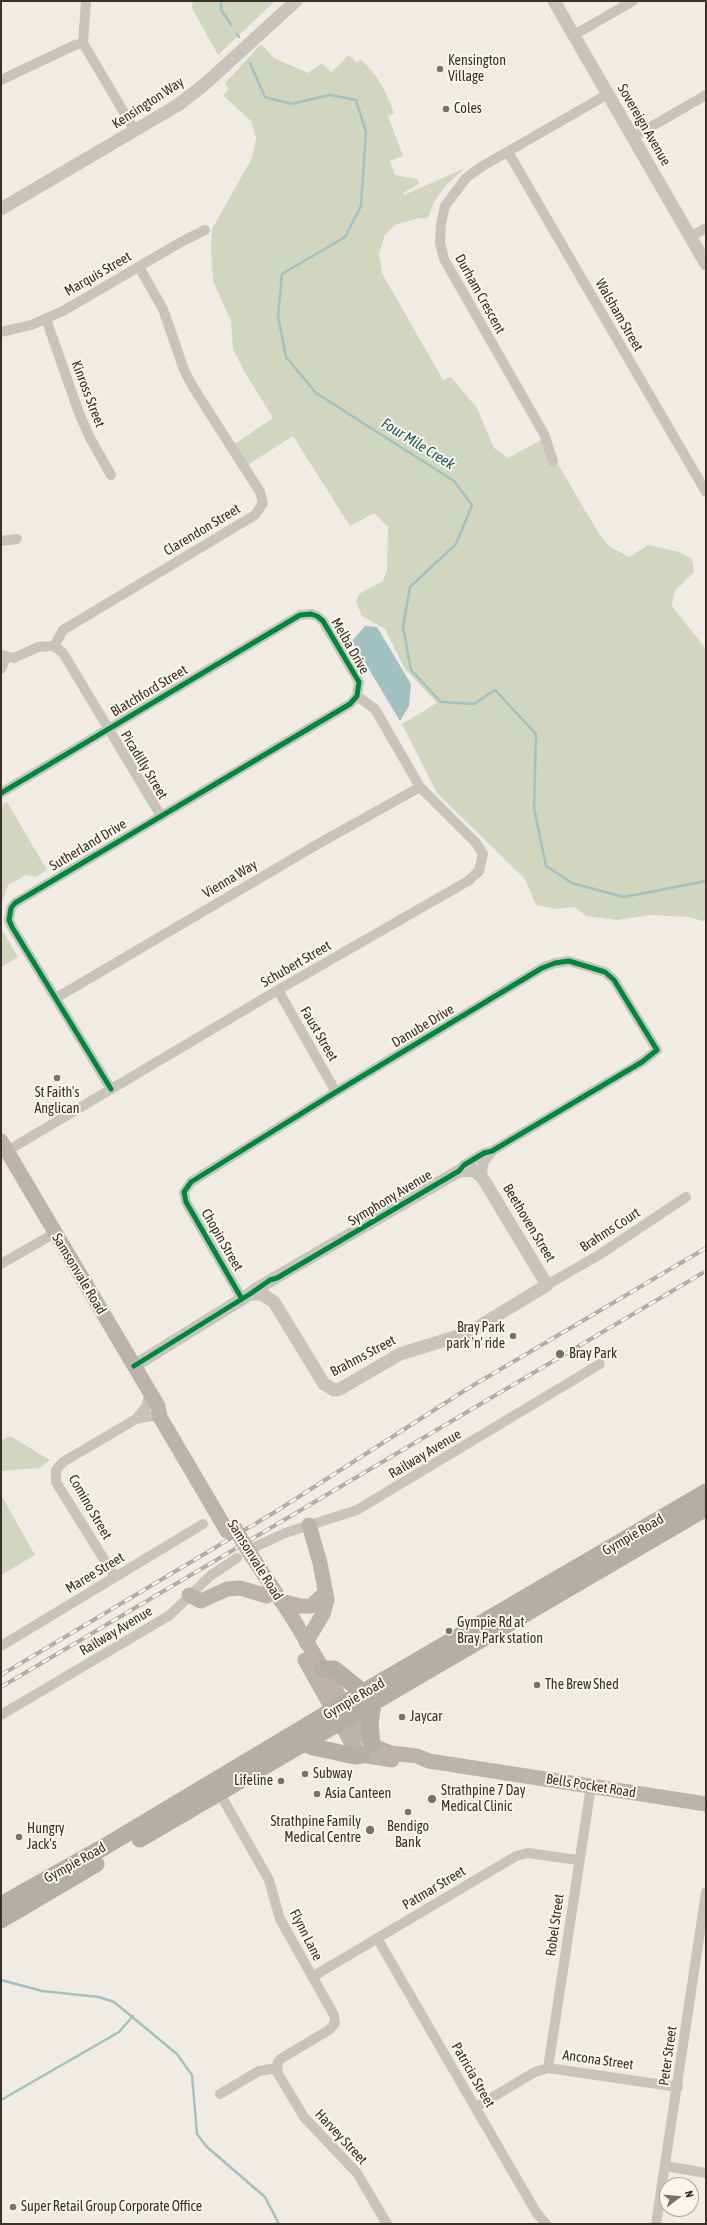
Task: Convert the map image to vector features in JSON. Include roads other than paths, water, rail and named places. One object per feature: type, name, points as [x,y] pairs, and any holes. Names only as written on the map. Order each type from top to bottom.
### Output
[{"type":"highway","name":"Gympie Road","points":[[369,1698],[706,1492]]},
{"type":"highway","name":"Gympie Road","points":[[3,1911],[104,1847],[706,1508]]},
{"type":"highway","points":[[304,1743],[313,1748],[367,1750],[370,1724],[369,1698],[334,1669],[323,1669]]},
{"type":"highway","name":"Gympie Road","points":[[3,1911],[219,1792],[304,1743],[342,1713]]},
{"type":"main road","name":"Samsonvale Road","points":[[4,1146],[150,1393],[159,1412],[167,1413],[231,1529],[247,1555],[281,1601],[323,1669],[342,1713]]},
{"type":"main road","points":[[306,1642],[326,1607],[327,1600],[320,1563],[309,1525]]},
{"type":"main road","name":"Samsonvale Road","points":[[247,1555],[267,1596],[342,1713]]},
{"type":"main road","points":[[189,1595],[201,1601],[227,1589],[240,1588],[267,1596]]},
{"type":"main road","points":[[281,1601],[300,1606],[311,1606],[325,1593]]},
{"type":"main road","points":[[342,1713],[361,1733],[367,1750]]},
{"type":"main road","name":"Bells Pocket Road","points":[[367,1750],[416,1763],[429,1761],[706,1804]]},
{"type":"street","points":[[86,1],[83,43],[135,131]]},
{"type":"street","name":"Kensington Way","points":[[1,210],[178,105],[229,63],[296,1]]},
{"type":"street","name":"Sovereign Avenue","points":[[554,1],[706,264]]},
{"type":"street","points":[[574,35],[633,1]]},
{"type":"street","points":[[1,80],[75,45],[83,43]]},
{"type":"street","name":"Durham Crescent","points":[[553,461],[544,434],[452,277],[444,259],[440,243],[441,224],[444,206],[466,178],[481,167],[608,94]]},
{"type":"street","points":[[633,138],[706,94]]},
{"type":"street","name":"Walsham Street","points":[[508,152],[706,492]]},
{"type":"street","points":[[690,236],[706,228]]},
{"type":"street","name":"Marquis Street","points":[[1,332],[46,319],[181,242],[205,230]]},
{"type":"street","name":"Clarendon Street","points":[[54,646],[63,630],[255,515],[263,503],[260,492],[193,387],[184,370],[163,309],[139,266]]},
{"type":"street","name":"Kinross Street","points":[[46,319],[79,413],[89,436],[111,475]]},
{"type":"street","points":[[1,541],[17,539]]},
{"type":"street","name":"Melba Drive","points":[[311,614],[317,616],[323,621],[357,678],[359,687],[357,696],[375,709],[420,787],[464,830],[483,854]]},
{"type":"street","name":"Blatchford Street","points":[[1,793],[300,615],[311,614]]},
{"type":"street","points":[[1,669],[3,657],[14,658],[38,646],[54,646]]},
{"type":"street","name":"Picadilly Street","points":[[54,646],[63,653],[161,816]]},
{"type":"street","name":"Sutherland Drive","points":[[111,1089],[12,927],[9,920],[11,908],[15,903],[350,704],[357,696]]},
{"type":"street","name":"Vienna Way","points":[[56,998],[318,844],[420,787]]},
{"type":"street","name":"Schubert Street","points":[[111,1089],[278,990],[468,881],[479,871],[483,854]]},
{"type":"street","name":"Danube Drive","points":[[184,1192],[191,1182],[336,1092],[554,963],[569,961],[581,963],[605,972],[614,980],[657,1050]]},
{"type":"street","name":"Faust Street","points":[[278,990],[336,1092]]},
{"type":"street","name":"Symphony Avenue","points":[[134,1366],[246,1297],[256,1289],[459,1170],[464,1165],[484,1153],[492,1151],[642,1062],[657,1050]]},
{"type":"street","points":[[4,1146],[111,1089]]},
{"type":"street","points":[[482,1177],[483,1163],[492,1151]]},
{"type":"street","points":[[459,1170],[473,1170],[482,1177]]},
{"type":"street","name":"Beethoven Street","points":[[482,1177],[548,1285]]},
{"type":"street","name":"Chopin Street","points":[[184,1192],[186,1202],[246,1297]]},
{"type":"street","name":"Brahms Court","points":[[548,1285],[599,1255],[686,1197]]},
{"type":"street","points":[[1,1264],[55,1233]]},
{"type":"street","points":[[274,1302],[272,1290],[277,1278]]},
{"type":"street","name":"Brahms Street","points":[[274,1302],[324,1384],[334,1390],[340,1389],[400,1354],[468,1333],[548,1285]]},
{"type":"street","points":[[246,1297],[262,1294],[274,1302]]},
{"type":"street","name":"Railway Avenue","points":[[1,1715],[170,1615],[210,1576],[276,1537],[309,1525],[346,1515],[369,1504],[600,1364]]},
{"type":"street","name":"Comino Street","points":[[136,1419],[146,1407],[150,1393]]},
{"type":"street","name":"Comino Street","points":[[115,1577],[56,1482],[56,1470],[63,1462],[136,1419],[150,1416],[159,1412]]},
{"type":"street","name":"Maree Street","points":[[1,1646],[203,1524]]},
{"type":"street","name":"Robel Street","points":[[548,2068],[578,1860],[591,1786]]},
{"type":"street","name":"Flynn Lane","points":[[219,1792],[269,1880],[280,1919],[334,2015],[335,2023],[329,2030],[282,2058],[276,2068]]},
{"type":"street","name":"Patmar Street","points":[[312,1976],[516,1856],[528,1853],[578,1860]]},
{"type":"street","name":"Peter Street","points":[[656,2224],[678,2087],[706,1892]]},
{"type":"street","name":"Patricia Street","points":[[377,1938],[536,2212],[546,2224]]},
{"type":"street","points":[[220,2094],[259,2071],[276,2068]]},
{"type":"street","name":"Harvey Street","points":[[276,2068],[279,2077],[304,2117],[357,2173],[387,2224]]},
{"type":"street","name":"Ancona Street","points":[[476,2107],[536,2072],[548,2068],[678,2087]]},
{"type":"street","points":[[665,2166],[706,2173]]},
{"type":"water","points":[[365,626],[377,627],[411,684],[409,706],[400,721],[352,641]]},
{"type":"waterway","name":"Four Mile Creek","points":[[221,1],[221,9],[231,25]]},
{"type":"waterway","name":"Four Mile Creek","points":[[250,63],[265,97],[291,104],[330,95],[356,100],[366,132],[361,206],[345,237],[282,274],[278,316],[286,357],[316,393],[454,481],[472,505],[456,544],[410,587],[403,627],[411,670],[441,702],[474,704],[495,690],[536,734],[534,808],[546,866],[572,883],[624,897],[706,881]]},
{"type":"waterway","points":[[1,1980],[42,1991],[99,1997],[114,2002],[177,2054],[192,2075],[197,2134],[207,2147],[265,2197],[279,2224]]},
{"type":"waterway","points":[[1,2100],[119,2032],[133,2016]]},
{"type":"railway","points":[[1,1675],[275,1512],[467,1389],[706,1248]]},
{"type":"railway","points":[[1,1687],[706,1271]]},
{"type":"place","name":"Kensington Village","points":[[440,69]]},
{"type":"place","name":"Coles","points":[[446,109]]},
{"type":"place","name":"St Faith's Anglican","points":[[57,1078]]},
{"type":"place","name":"Bray Park park 'n' ride","points":[[513,1336]]},
{"type":"place","name":"Bray Park","points":[[560,1354]]},
{"type":"place","name":"Gympie Rd at Bray Park station","points":[[449,1631]]},
{"type":"place","name":"The Brew Shed","points":[[537,1685]]},
{"type":"place","name":"Jaycar","points":[[402,1717]]},
{"type":"place","name":"Subway","points":[[305,1774]]},
{"type":"place","name":"Lifeline","points":[[281,1781]]},
{"type":"place","name":"Asia Canteen","points":[[317,1794]]},
{"type":"place","name":"Strathpine 7 Day Medical Clinic","points":[[432,1799]]},
{"type":"place","name":"Bendigo Bank","points":[[408,1812]]},
{"type":"place","name":"Strathpine Family Medical Centre","points":[[370,1830]]},
{"type":"place","name":"Hungry Jack's","points":[[19,1837]]},
{"type":"place","name":"Super Retail Group Corporate Office","points":[[13,2207]]}]
